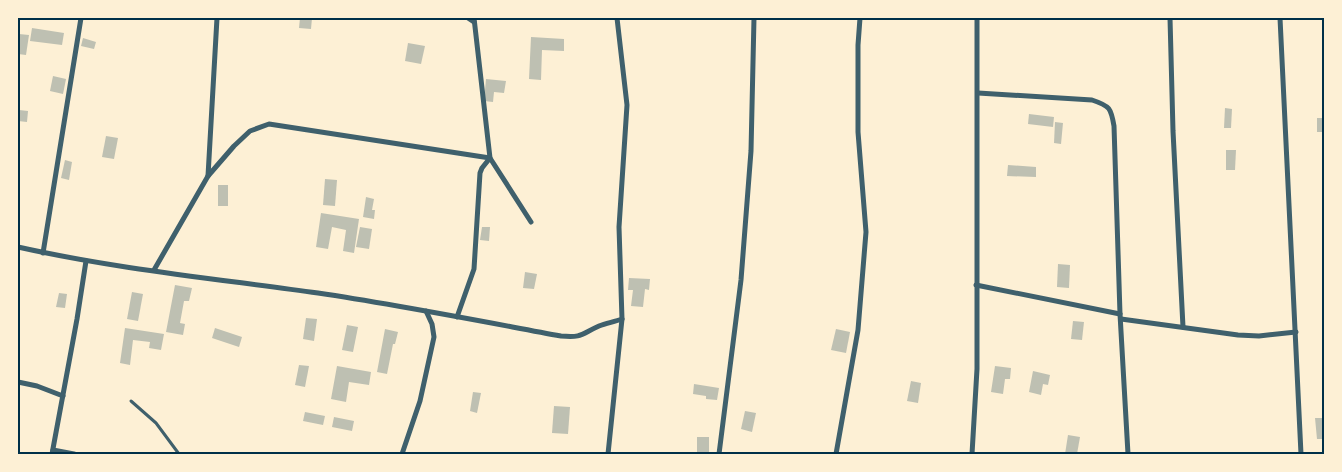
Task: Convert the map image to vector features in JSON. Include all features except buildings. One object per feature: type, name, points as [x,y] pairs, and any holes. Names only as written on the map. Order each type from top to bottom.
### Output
[{"type":"street","points":[[44,253],[81,18]]},
{"type":"street","points":[[208,176],[217,18]]},
{"type":"street","points":[[468,18],[474,20],[490,158],[531,222]]},
{"type":"street","points":[[608,454],[622,319],[619,227],[628,105],[618,18]]},
{"type":"street","points":[[719,454],[741,280],[749,181],[754,18]]},
{"type":"street","points":[[836,454],[858,330],[866,232],[858,132],[858,45],[860,18]]},
{"type":"street","points":[[972,454],[977,369],[977,18]]},
{"type":"street","points":[[1170,18],[1173,131],[1183,327]]},
{"type":"street","points":[[1280,18],[1301,454]]},
{"type":"street","points":[[978,93],[1092,100],[1106,104],[1112,112],[1120,316],[1128,454]]},
{"type":"street","points":[[154,270],[208,176],[250,131],[269,124],[490,158]]},
{"type":"street","points":[[457,317],[474,268],[480,173],[490,158]]},
{"type":"street","points":[[18,247],[86,261],[426,310],[573,337],[584,335],[598,327],[622,319]]},
{"type":"street","points":[[74,454],[52,452],[86,261]]},
{"type":"street","points":[[976,285],[1120,316],[1183,327],[1259,336],[1296,332]]},
{"type":"street","points":[[402,454],[420,401],[434,337],[432,324],[426,310]]},
{"type":"street","points":[[18,382],[37,386],[63,396]]},
{"type":"lane","points":[[131,401],[156,424],[179,454]]}]
